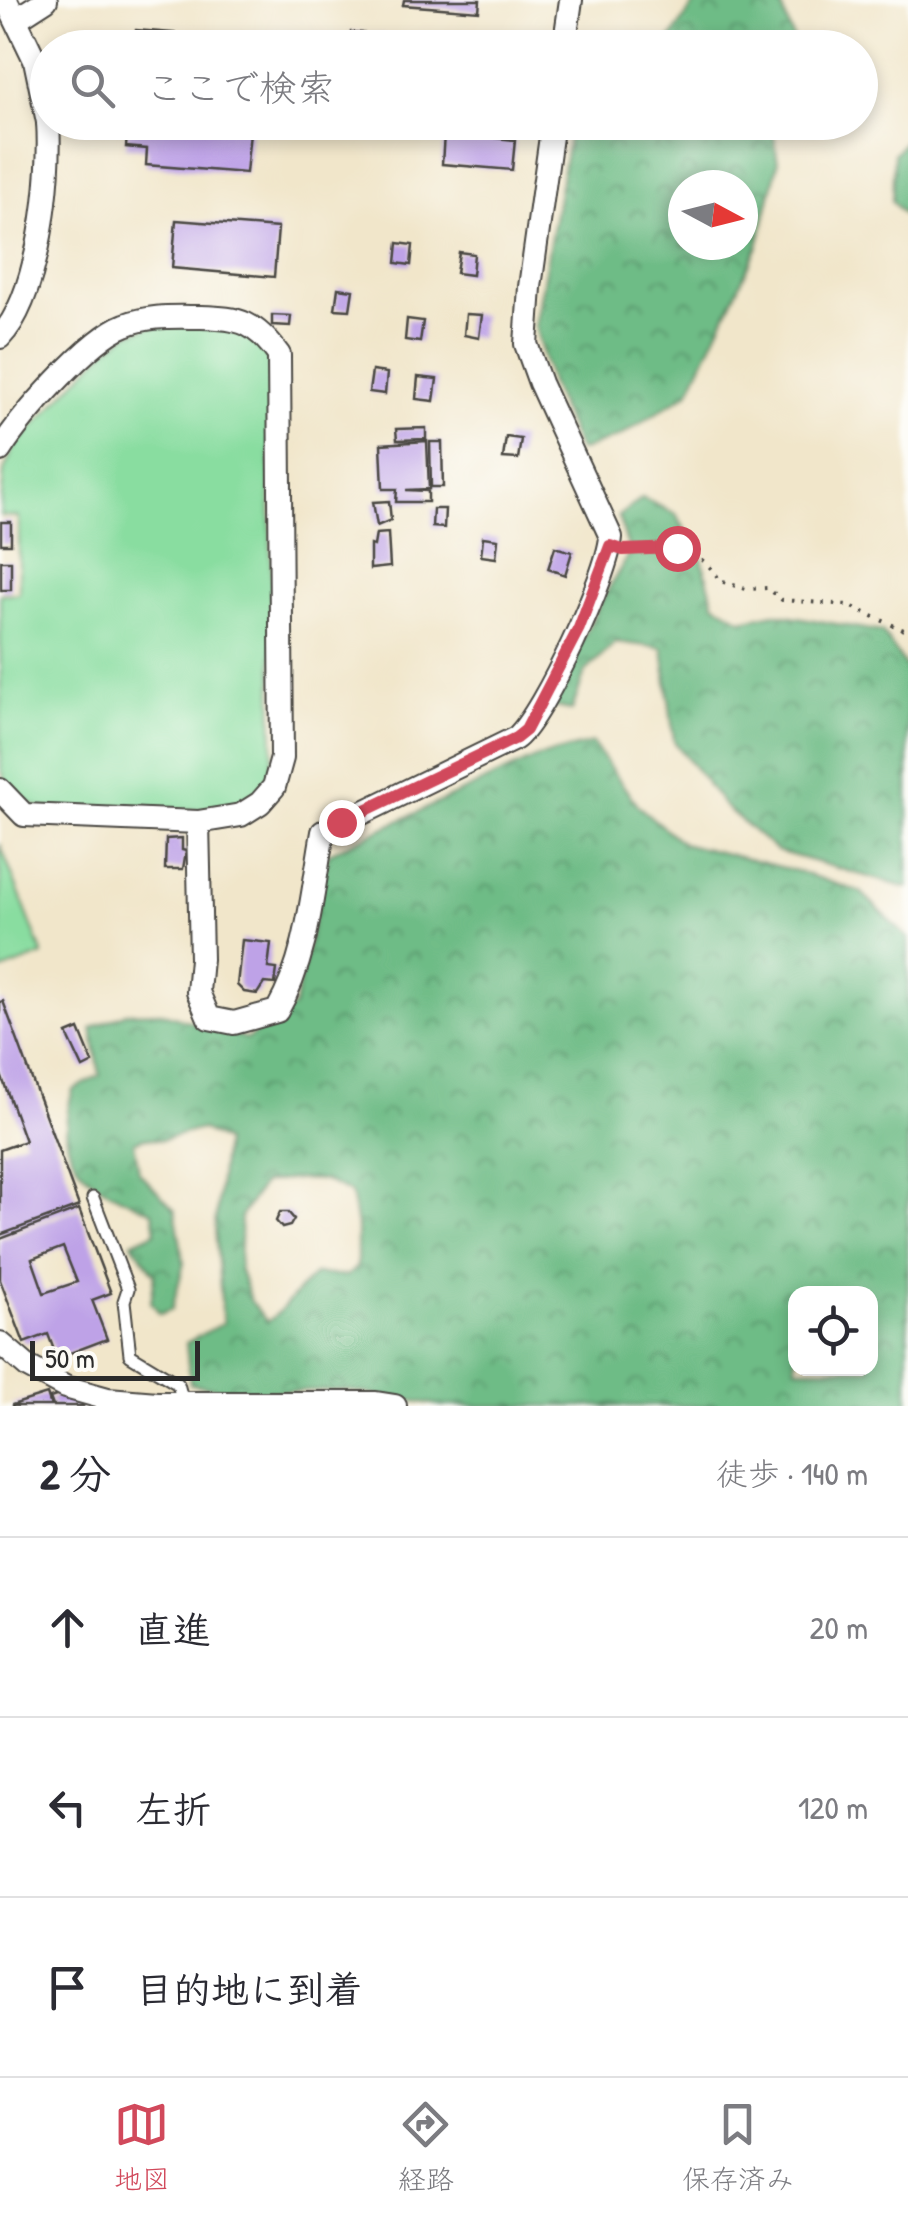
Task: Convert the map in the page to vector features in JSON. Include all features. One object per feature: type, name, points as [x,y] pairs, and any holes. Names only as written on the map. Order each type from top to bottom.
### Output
[{"type":"street","points":[[30,49],[12,9],[46,0]]},
{"type":"street","points":[[567,30],[571,0]]},
{"type":"street","points":[[0,337],[9,328],[26,292],[37,255],[49,140]]},
{"type":"street","points":[[198,822],[198,992],[209,1018],[234,1022],[277,1011],[294,982],[323,832],[516,738],[526,730],[579,628],[611,537],[526,344],[550,140]]},
{"type":"street","points":[[0,450],[16,425],[99,341],[121,326],[153,316],[226,318],[248,323],[279,355],[282,758],[274,787],[260,803],[241,815],[198,822],[24,815],[0,820]]},
{"type":"street","points":[[0,790],[24,815]]},
{"type":"street","points":[[0,1343],[28,1366],[65,1387],[108,1399],[356,1402],[395,1406]]},
{"type":"lane","points":[[92,1198],[128,1289],[124,1301],[130,1355],[178,1384],[183,1402]]},
{"type":"path","points":[[610,546],[623,550],[677,548],[711,566],[720,581],[746,589],[768,588],[782,600],[848,605],[908,632]]},
{"type":"green space","points":[[697,0],[779,0],[790,30],[677,30]]},
{"type":"green space","points":[[908,137],[908,220],[892,201],[894,154]]},
{"type":"green space","points":[[568,140],[775,140],[778,163],[758,246],[758,170],[668,170],[668,260],[751,260],[689,392],[620,436],[579,451],[550,383],[535,326]]},
{"type":"green space","points":[[203,325],[234,330],[259,347],[269,361],[273,754],[269,777],[260,791],[228,810],[44,809],[16,795],[1,769],[0,594],[19,593],[19,517],[0,516],[4,471],[15,446],[106,350],[129,333],[153,326]]},
{"type":"green space","points":[[642,498],[676,514],[702,559],[714,603],[742,620],[774,613],[882,632],[908,670],[908,888],[777,851],[724,806],[674,741],[663,648],[616,642],[585,672],[572,710],[549,706],[630,552],[618,517]]},
{"type":"green space","points":[[592,743],[638,806],[682,843],[800,872],[861,892],[908,938],[908,1406],[445,1406],[345,1390],[240,1392],[190,1384],[186,1343],[223,1323],[215,1226],[224,1142],[201,1129],[161,1140],[143,1138],[134,1142],[139,1172],[175,1210],[184,1263],[172,1309],[160,1314],[151,1302],[155,1274],[132,1243],[156,1232],[153,1212],[111,1192],[81,1170],[67,1138],[73,1090],[100,1075],[92,1028],[126,1013],[160,1012],[247,1039],[294,1007],[329,853],[538,757]],"holes":[[[324,1180],[351,1193],[357,1227],[357,1267],[347,1276],[315,1274],[267,1322],[250,1300],[239,1268],[241,1216],[263,1183]]]},
{"type":"green space","points":[[0,844],[43,955],[0,972]]},
{"type":"building","points":[[404,0],[480,0],[479,11],[403,5]]},
{"type":"building","points":[[127,140],[249,140],[246,173],[146,165],[147,149],[126,147]]},
{"type":"building","points":[[444,140],[515,140],[512,170],[442,164]]},
{"type":"building","points":[[176,220],[278,228],[274,277],[172,268]]},
{"type":"building","points":[[398,243],[413,245],[411,265],[396,263]]},
{"type":"building","points":[[459,252],[474,254],[472,275],[456,273]]},
{"type":"building","points":[[338,288],[353,290],[350,310],[335,309]]},
{"type":"building","points":[[466,314],[482,315],[479,338],[464,335]]},
{"type":"building","points":[[272,315],[291,316],[290,326],[272,325]]},
{"type":"building","points":[[407,319],[423,321],[420,342],[405,340]]},
{"type":"building","points":[[372,371],[387,373],[385,394],[369,392]]},
{"type":"building","points":[[418,377],[437,379],[434,401],[416,399]]},
{"type":"building","points":[[426,428],[426,439],[397,440],[396,429]]},
{"type":"building","points":[[506,437],[521,439],[518,459],[503,458]]},
{"type":"building","points":[[427,441],[429,489],[406,490],[428,491],[428,502],[396,502],[397,489],[383,489],[381,444]]},
{"type":"building","points":[[430,442],[442,442],[443,487],[431,487]]},
{"type":"building","points":[[389,501],[391,520],[377,526],[373,502]]},
{"type":"building","points":[[433,509],[445,509],[444,528],[432,527]]},
{"type":"building","points":[[1,522],[11,522],[11,544],[1,544]]},
{"type":"building","points":[[388,533],[390,567],[370,569],[370,545],[374,546],[376,534]]},
{"type":"building","points":[[483,537],[498,539],[496,558],[481,556]]},
{"type":"building","points":[[555,547],[572,552],[565,575],[548,569]]},
{"type":"building","points":[[1,561],[11,561],[11,590],[1,590]]},
{"type":"building","points":[[182,838],[182,850],[186,851],[183,869],[165,869],[166,839]]},
{"type":"building","points":[[242,940],[271,943],[268,968],[277,969],[275,984],[264,983],[257,994],[244,992],[237,985]]},
{"type":"building","points":[[3,1001],[79,1206],[0,1235],[0,1150],[25,1141],[0,1072]]},
{"type":"building","points":[[79,1029],[93,1063],[83,1068],[67,1034]]},
{"type":"building","points":[[79,1209],[111,1293],[92,1300],[107,1339],[57,1358],[48,1334],[24,1343],[0,1280],[0,1239]],"holes":[[[63,1247],[77,1282],[44,1293],[32,1259]]]},
{"type":"building","points":[[280,1212],[288,1212],[294,1219],[290,1226],[282,1228],[276,1221]]},
{"type":"building","points":[[47,1394],[51,1406],[12,1406],[12,1405]]},
{"type":"building","points":[[59,1395],[82,1401],[83,1406],[53,1406],[50,1398]]},
{"type":"route","points":[[341,822],[526,730],[579,628],[610,546],[623,550],[677,548]]}]
